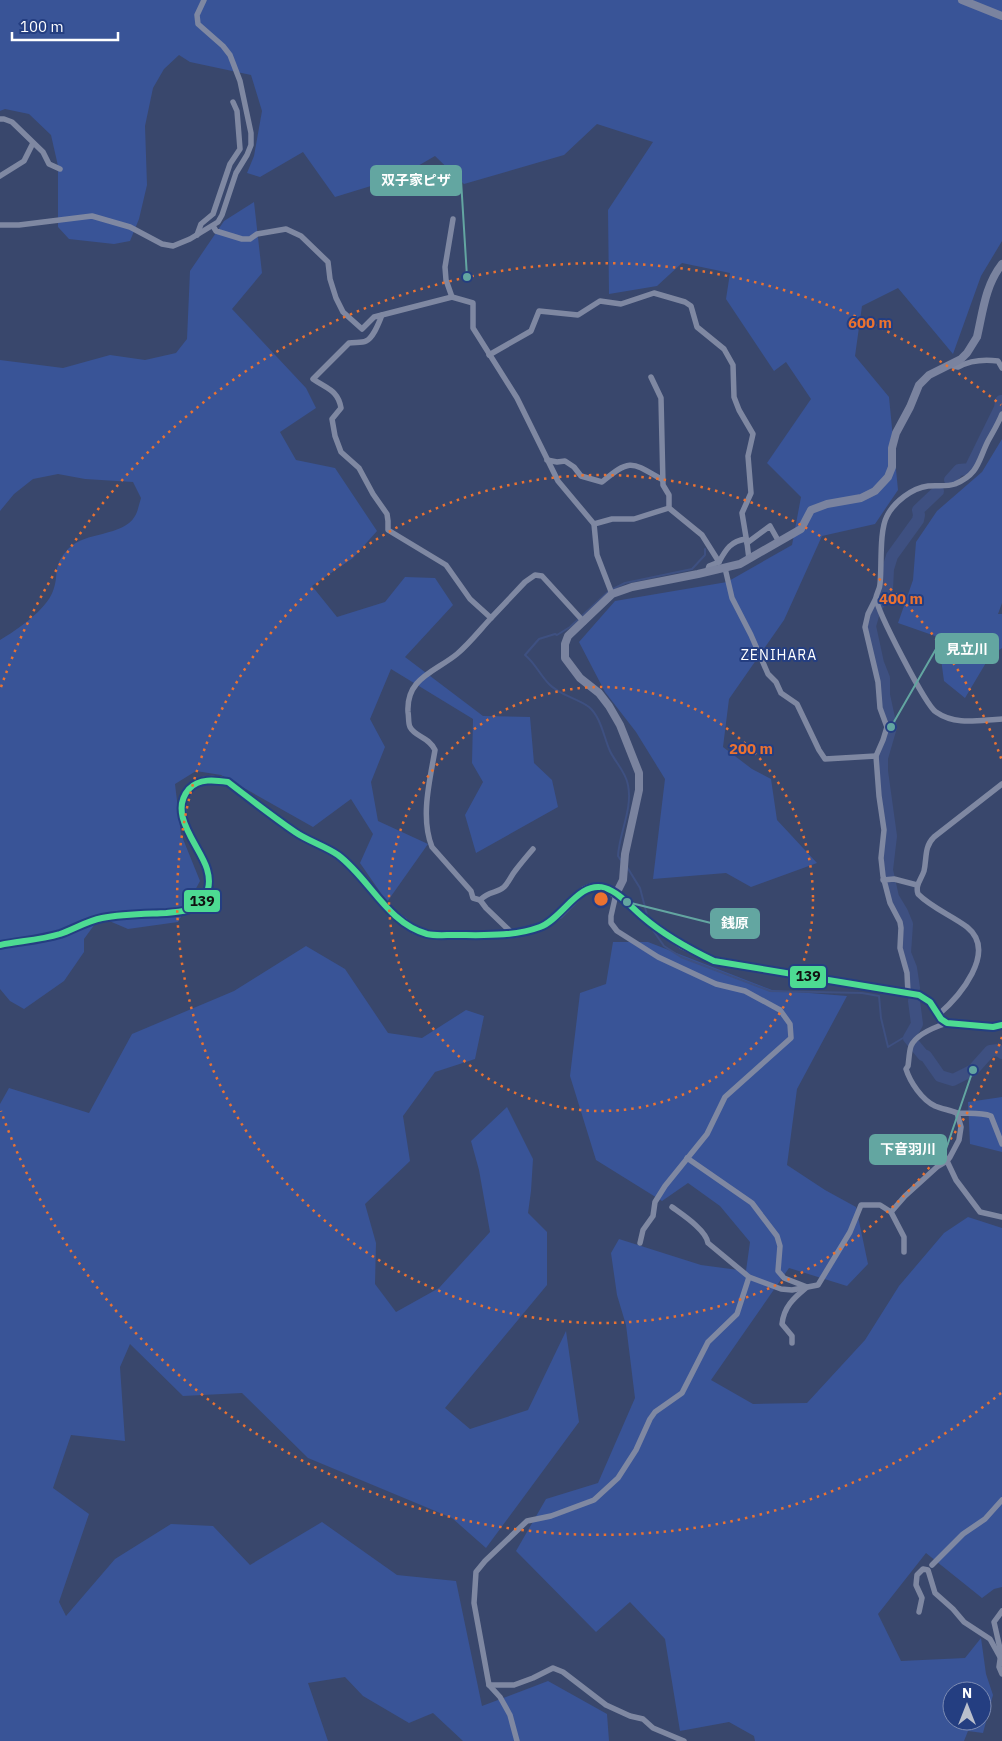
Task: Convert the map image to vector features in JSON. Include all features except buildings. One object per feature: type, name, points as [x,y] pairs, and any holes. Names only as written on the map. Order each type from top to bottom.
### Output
[{"type":"main road","points":[[962,0],[1002,16]]},
{"type":"main road","points":[[616,894],[623,880],[625,854],[638,790],[639,773],[620,725],[609,706],[599,693],[580,678],[565,658],[565,644],[568,636],[612,594],[632,587],[740,564],[801,529],[811,510],[827,504],[861,498],[875,491],[888,477],[892,467],[892,448],[896,433],[910,407],[915,392],[929,375],[961,359],[974,344],[988,288],[1002,264]]},
{"type":"main road","points":[[0,945],[60,934],[86,922],[104,917],[177,912],[192,909],[204,900],[209,889],[210,879],[184,822],[183,808],[186,793],[193,784],[204,780],[216,779],[228,782],[296,833],[336,854],[351,866],[390,912],[415,930],[430,935],[489,936],[513,934],[541,928],[559,915],[584,890],[592,887],[604,888],[616,894],[644,918],[683,946],[714,961],[919,994],[930,1002],[938,1015],[947,1023],[993,1027],[1002,1025]]},
{"type":"street","points":[[0,225],[19,225],[92,216],[130,227],[173,246],[213,226],[222,215],[236,173],[247,155],[251,145],[251,133],[240,81],[230,55],[223,46],[198,24],[197,15],[204,0]]},
{"type":"street","points":[[197,235],[201,224],[213,214],[230,164],[240,149],[237,111],[233,102]]},
{"type":"street","points":[[0,119],[12,122],[42,152],[49,164],[60,169]]},
{"type":"street","points":[[0,176],[24,161],[33,143]]},
{"type":"street","points":[[452,219],[445,267],[446,280],[452,297]]},
{"type":"street","points":[[213,226],[216,231],[242,239],[250,239],[257,234],[286,229],[301,236],[328,262],[336,298],[342,312],[362,329],[374,317],[452,297],[473,303],[473,328],[517,398],[558,480],[594,524],[597,555],[612,594]]},
{"type":"street","points":[[489,355],[531,331],[539,311],[578,315],[600,301],[621,304],[654,293],[685,302],[691,306],[697,327],[724,350],[733,365],[734,397],[753,434],[748,456],[751,492],[742,513],[749,559]]},
{"type":"street","points":[[382,315],[368,339],[364,342],[349,343],[313,378],[336,393],[340,400],[341,408],[332,419],[335,436],[341,452],[359,468],[373,494],[387,514],[388,530],[446,565],[470,599],[491,618]]},
{"type":"street","points":[[949,365],[958,366],[967,362],[984,360],[998,361],[1002,368]]},
{"type":"street","points":[[651,376],[661,398],[661,478],[669,495],[669,508]]},
{"type":"street","points":[[1002,414],[976,469],[955,484],[949,486],[925,486],[915,490],[903,498],[887,516],[880,553],[878,603],[893,639],[934,711],[950,719],[964,722],[1002,719]]},
{"type":"street","points":[[547,460],[565,461],[582,476],[602,482],[617,470],[629,464],[636,464],[661,478]]},
{"type":"street","points":[[594,524],[612,519],[634,519],[669,508]]},
{"type":"street","points":[[669,508],[702,535],[719,562]]},
{"type":"street","points":[[707,572],[709,566],[719,562],[733,542],[747,541],[770,526],[779,542]]},
{"type":"street","points":[[725,568],[732,598],[768,674],[776,682],[781,693],[797,704],[825,759],[876,756]]},
{"type":"street","points":[[513,934],[480,900],[473,898],[471,891],[432,847],[429,838],[428,797],[435,750],[431,742],[412,731],[409,725],[408,701],[411,691],[420,680],[457,654],[525,582],[535,575],[542,576],[584,622]]},
{"type":"street","points":[[878,603],[868,614],[865,627],[878,682],[880,708],[887,727],[876,756],[878,796],[884,830],[882,858],[890,903],[900,922],[900,948],[907,974],[908,993]]},
{"type":"street","points":[[938,1015],[956,998],[974,973],[978,946],[973,934],[965,926],[918,894],[917,885],[924,872],[927,847],[930,841],[950,822],[1002,784]]},
{"type":"street","points":[[480,900],[491,892],[499,891],[505,886],[513,873],[534,850]]},
{"type":"street","points":[[887,880],[917,885]]},
{"type":"street","points":[[616,894],[611,923],[617,930],[658,958],[716,984],[731,986],[762,999],[780,1010],[790,1024],[791,1038],[724,1097],[706,1134],[665,1186],[655,1202],[652,1216],[643,1230],[640,1243]]},
{"type":"street","points":[[947,1023],[938,1026],[913,1043],[906,1068],[914,1086],[934,1105],[958,1113],[971,1115],[982,1113],[991,1116],[1002,1144]]},
{"type":"street","points":[[891,1212],[921,1181],[947,1161],[959,1140],[961,1127],[958,1113]]},
{"type":"street","points":[[687,1158],[752,1203],[777,1236],[780,1246],[778,1271],[784,1278],[808,1287]]},
{"type":"street","points":[[947,1161],[956,1180],[980,1212],[1002,1217]]},
{"type":"street","points":[[672,1207],[708,1238],[708,1243],[749,1277],[781,1289],[792,1290],[818,1285],[850,1232],[861,1205],[880,1205],[891,1212],[904,1237],[904,1252]]},
{"type":"street","points":[[518,1741],[510,1715],[500,1697],[489,1685],[474,1603],[476,1572],[527,1521],[551,1516],[594,1500],[618,1478],[636,1450],[650,1418],[655,1412],[682,1392],[708,1342],[737,1314],[749,1277]]},
{"type":"street","points":[[792,1343],[792,1336],[782,1324],[783,1315],[787,1305],[808,1287]]},
{"type":"street","points":[[932,1565],[963,1534],[985,1519],[1002,1500]]},
{"type":"street","points":[[919,1612],[922,1598],[916,1585],[917,1575],[923,1569],[928,1570],[935,1593],[964,1622],[990,1639],[1000,1657]]},
{"type":"street","points":[[1002,1611],[994,1622],[1001,1653],[999,1667],[1002,1674]]},
{"type":"street","points":[[489,1685],[514,1685],[553,1668],[563,1672],[606,1705],[630,1716],[643,1719],[654,1728],[684,1741]]},
{"type":"shaded area","points":[[0,0],[1002,0],[1002,241],[981,276],[953,354],[898,288],[862,306],[855,356],[889,397],[898,490],[875,524],[822,536],[784,620],[729,699],[723,747],[752,769],[771,779],[777,820],[817,863],[751,887],[726,873],[653,879],[665,779],[636,732],[605,692],[579,642],[615,601],[727,582],[792,545],[801,497],[767,463],[811,399],[786,362],[774,371],[726,299],[730,273],[682,263],[657,286],[609,294],[608,210],[653,142],[597,124],[564,155],[464,184],[435,156],[397,178],[335,197],[303,152],[260,177],[247,173],[254,156],[262,111],[251,75],[190,62],[179,55],[164,69],[153,88],[145,126],[147,185],[139,219],[130,241],[114,244],[69,239],[58,227],[58,166],[51,135],[29,114],[5,109],[0,111]]},
{"type":"shaded area","points":[[254,202],[262,273],[232,309],[306,388],[316,408],[280,432],[296,460],[335,468],[377,531],[353,558],[312,586],[337,617],[385,602],[405,577],[435,578],[453,605],[405,657],[483,716],[530,717],[534,763],[552,780],[558,807],[476,853],[465,815],[483,782],[472,763],[473,719],[391,669],[370,719],[385,747],[371,782],[378,821],[428,844],[387,902],[360,863],[373,834],[351,799],[313,827],[221,775],[196,771],[175,784],[181,834],[200,881],[178,922],[128,929],[100,917],[84,939],[84,952],[64,981],[24,1009],[10,1001],[0,989],[0,640],[22,625],[44,605],[53,591],[59,561],[68,549],[84,539],[113,531],[129,523],[136,514],[141,498],[133,482],[85,479],[58,474],[33,479],[14,494],[0,511],[0,360],[63,368],[110,355],[145,360],[176,353],[187,339],[190,271],[224,221]]},
{"type":"shaded area","points":[[1002,439],[1002,603],[998,614],[1002,614],[1002,648],[990,656],[965,698],[944,681],[938,637],[898,623],[913,580],[916,542],[937,511],[982,472]]},
{"type":"shaded area","points":[[613,942],[648,942],[772,990],[847,996],[797,1089],[787,1165],[825,1190],[856,1207],[868,1264],[847,1286],[789,1268],[711,1380],[753,1404],[807,1403],[865,1340],[899,1286],[944,1233],[968,1217],[1002,1228],[1002,1587],[994,1589],[982,1598],[926,1553],[878,1614],[901,1661],[965,1658],[981,1638],[988,1681],[942,1681],[942,1731],[968,1731],[964,1741],[755,1741],[754,1736],[729,1722],[680,1731],[665,1639],[630,1602],[596,1632],[516,1551],[546,1499],[598,1483],[635,1398],[626,1325],[617,1295],[611,1253],[619,1239],[701,1265],[746,1271],[750,1242],[720,1206],[688,1183],[662,1201],[596,1160],[570,1076],[580,993],[606,984]]},
{"type":"shaded area","points":[[306,946],[345,969],[388,1033],[422,1038],[466,1010],[484,1016],[475,1059],[435,1072],[403,1116],[410,1161],[365,1204],[376,1243],[375,1284],[396,1312],[439,1288],[490,1232],[479,1170],[471,1141],[507,1107],[533,1159],[528,1213],[547,1232],[547,1285],[445,1408],[470,1429],[528,1410],[566,1331],[579,1422],[486,1548],[452,1518],[308,1458],[242,1393],[183,1396],[130,1344],[120,1367],[125,1441],[71,1435],[53,1488],[89,1514],[59,1602],[66,1616],[115,1559],[171,1524],[213,1526],[250,1565],[322,1522],[397,1575],[456,1581],[482,1706],[548,1681],[607,1714],[609,1741],[463,1741],[433,1713],[409,1723],[363,1696],[345,1677],[308,1683],[328,1741],[0,1741],[0,1104],[9,1088],[89,1113],[132,1034],[234,991]]},
{"type":"shaded area","points":[[1002,1097],[1002,1152],[970,1144],[968,1102]]},
{"type":"waterway","points":[[950,480],[959,470],[970,469],[1000,408],[1001,401]]},
{"type":"waterway","points":[[914,988],[911,968],[905,953],[907,924],[893,897],[887,870],[891,836],[882,758],[891,727],[884,695],[884,678],[878,663],[870,626],[874,612],[887,590],[888,569],[892,556],[918,520],[918,510],[938,491]]},
{"type":"waterway","points":[[613,589],[625,583],[692,569],[705,555],[705,549]]},
{"type":"waterway","points":[[609,591],[570,627],[557,635],[539,639],[525,655],[553,688],[584,704],[593,711],[610,751],[625,776],[628,785],[629,803],[619,847],[618,856],[622,862]]},
{"type":"waterway","points":[[627,867],[640,888],[647,915]]},
{"type":"waterway","points":[[652,929],[664,946],[681,957],[770,991],[862,993],[879,996],[881,1018],[888,1047],[903,1038],[909,1038]]},
{"type":"waterway","points":[[914,1001],[917,1024],[909,1038],[926,1056],[940,1076],[953,1080],[973,1070],[990,1051],[998,1050],[1002,1053]]},
{"type":"transit line","name":"139","points":[[0,945],[52,936],[102,918],[177,912],[197,906],[207,891],[209,876],[183,819],[183,799],[193,785],[202,781],[218,781],[228,782],[295,832],[338,855],[401,920],[427,934],[497,935],[530,930],[548,923],[587,890],[596,887],[605,888],[620,897],[651,924],[686,947],[714,961],[919,995],[930,1002],[941,1019],[947,1023],[993,1027],[1002,1025]]},
{"type":"place","name":"双子家ピザ","points":[[467,277]]},
{"type":"place","name":"見立川","points":[[891,727]]},
{"type":"place","name":"銭原","points":[[627,902]]},
{"type":"place","name":"下音羽川","points":[[973,1070]]},
{"type":"district","name":"ZENIHARA","points":[[779,655]]}]
